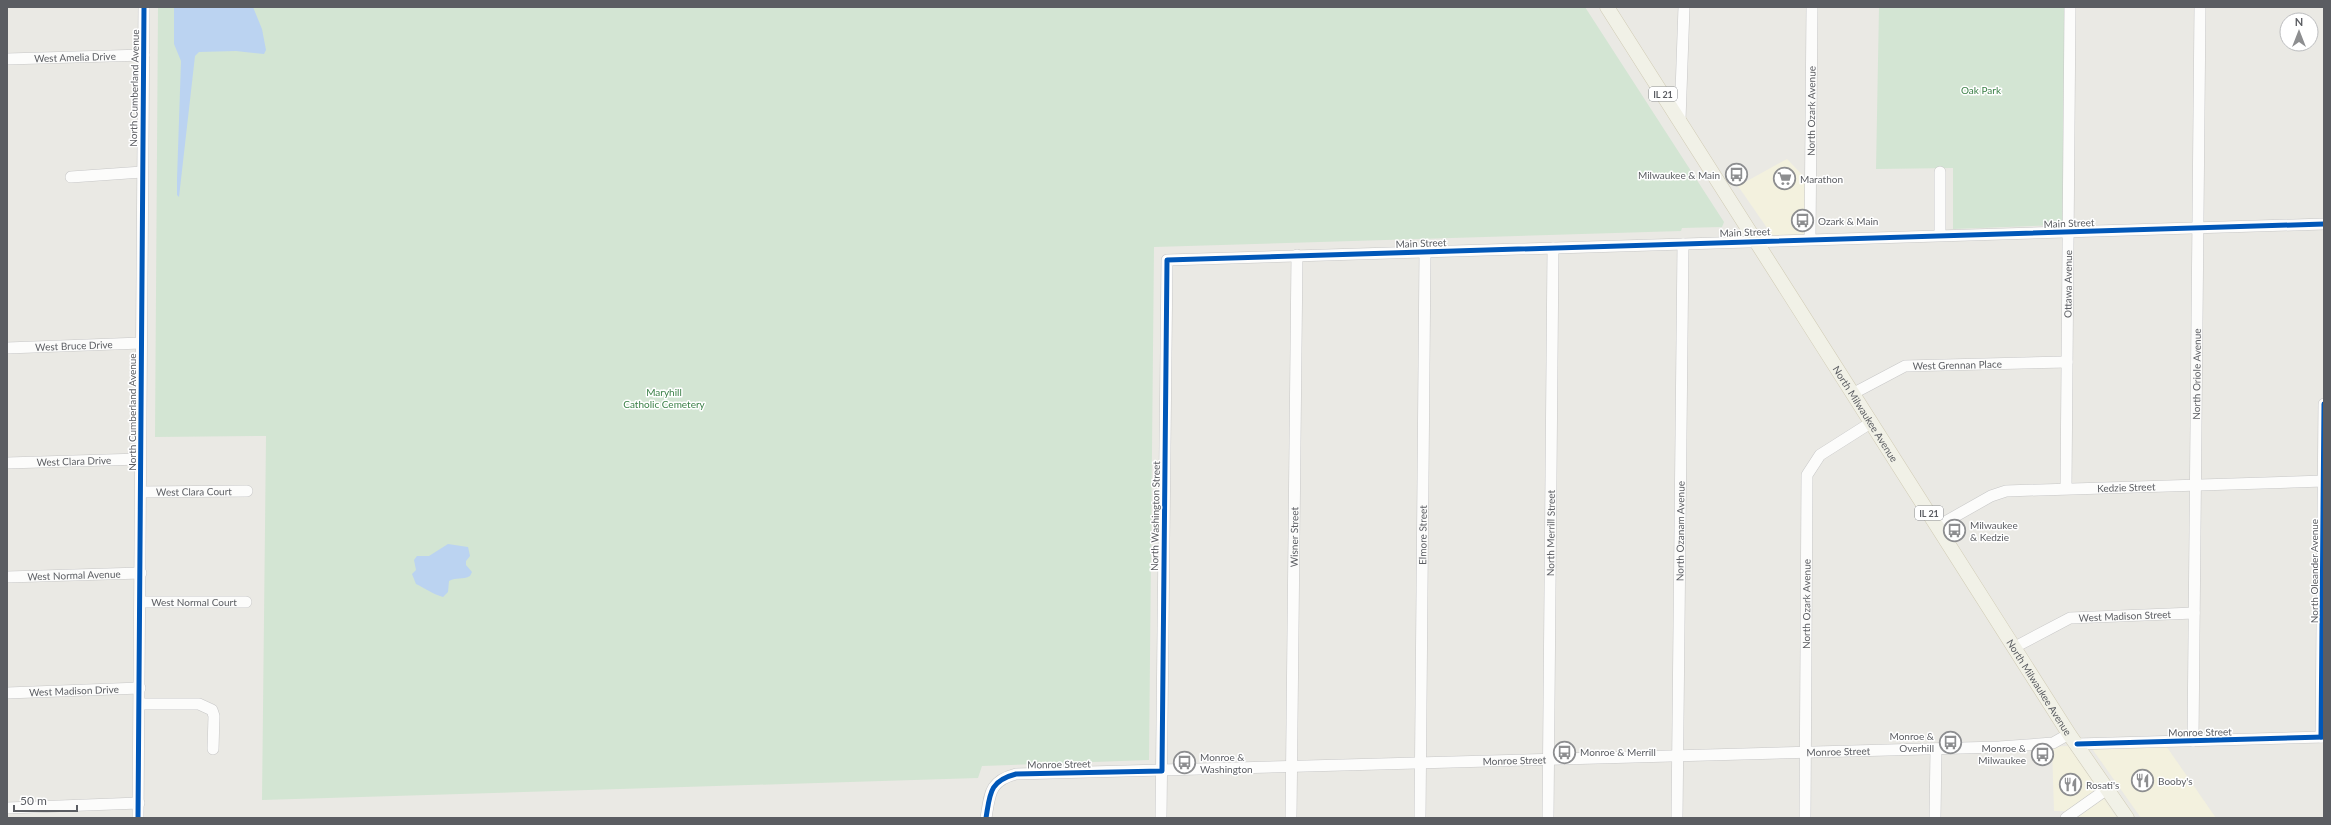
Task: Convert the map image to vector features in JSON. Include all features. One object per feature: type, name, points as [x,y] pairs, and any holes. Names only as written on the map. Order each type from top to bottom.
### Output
[{"type":"main road","name":"North Milwaukee Avenue","points":[[1607,7],[1680,120],[1755,241],[1854,393],[2014,647],[2073,739],[2127,818]]},
{"type":"street","name":"North Cumberland Avenue","points":[[138,818],[141,602],[140,459],[144,7]]},
{"type":"street","points":[[1680,120],[1684,7]]},
{"type":"street","name":"North Ozark Avenue","points":[[1810,239],[1812,7]]},
{"type":"street","name":"Ottawa Avenue","points":[[2066,488],[2070,7]]},
{"type":"street","name":"North Oriole Avenue","points":[[2193,741],[2200,7]]},
{"type":"street","name":"West Amelia Drive","points":[[7,59],[144,55]]},
{"type":"street","points":[[71,177],[142,172]]},
{"type":"street","points":[[1940,172],[1940,235]]},
{"type":"street","name":"Main Street","points":[[1167,260],[2324,224]]},
{"type":"street","name":"North Ozanam Avenue","points":[[1677,818],[1683,244]]},
{"type":"street","name":"North Merrill Street","points":[[1548,818],[1553,248]]},
{"type":"street","name":"Elmore Street","points":[[1420,818],[1425,252]]},
{"type":"street","name":"Wisner Street","points":[[1291,818],[1296,256]]},
{"type":"street","name":"North Washington Street","points":[[1161,818],[1167,260]]},
{"type":"street","name":"West Bruce Drive","points":[[7,348],[141,343]]},
{"type":"street","name":"West Grennan Place","points":[[1854,393],[1897,369],[1909,366],[2067,362]]},
{"type":"street","name":"North Oleander Avenue","points":[[2323,737],[2324,404]]},
{"type":"street","name":"North Ozark Avenue","points":[[1805,818],[1807,475],[1820,455],[1872,422]]},
{"type":"street","name":"West Clara Drive","points":[[7,463],[140,459]]},
{"type":"street","name":"Kedzie Street","points":[[1938,526],[1998,493],[2066,488],[2324,481]]},
{"type":"street","name":"West Clara Court","points":[[141,492],[247,491]]},
{"type":"street","name":"West Normal Avenue","points":[[7,578],[141,573]]},
{"type":"street","name":"West Normal Court","points":[[141,602],[246,602]]},
{"type":"street","name":"West Madison Street","points":[[2014,647],[2070,618],[2194,613]]},
{"type":"street","name":"West Madison Drive","points":[[7,693],[140,688]]},
{"type":"street","points":[[140,704],[199,704],[212,710],[214,716],[213,749]]},
{"type":"street","name":"Monroe Street","points":[[986,818],[990,792],[994,786],[1006,777],[1016,774],[1291,768],[1936,749],[2054,743],[2073,739],[2193,741],[2323,737]]},
{"type":"street","points":[[1935,818],[1936,749]]},
{"type":"street","points":[[2066,818],[2107,789]]},
{"type":"street","points":[[10,812],[139,804]]},
{"type":"shaded area","points":[[1787,159],[1812,185],[1813,237],[1774,238],[1738,186]]},
{"type":"shaded area","points":[[2162,740],[2216,818],[2141,818],[2088,743]]},
{"type":"shaded area","points":[[2068,746],[2117,818],[2064,818],[2064,811],[2054,811],[2052,747]]},
{"type":"green space","name":"Maryhill Catholic Cemetery","points":[[158,7],[1585,7],[1724,222],[1722,227],[1682,228],[1681,231],[1154,247],[1149,760],[982,766],[978,778],[262,800],[266,436],[155,437]]},
{"type":"green space","name":"Oak Park","points":[[1879,7],[2065,7],[2064,222],[2061,225],[1953,229],[1953,168],[1876,169]]},
{"type":"water","points":[[174,7],[253,7],[262,29],[266,50],[264,54],[236,51],[199,52],[195,56],[179,197],[177,195],[177,179],[181,61],[174,44]]},
{"type":"water","points":[[448,544],[468,547],[470,556],[466,561],[466,565],[472,572],[470,576],[449,581],[448,592],[443,597],[416,584],[412,574],[416,570],[414,560],[417,556],[429,556]]},
{"type":"cycle path","points":[[138,818],[144,7]]},
{"type":"cycle path","points":[[986,818],[992,790],[1000,780],[1016,774],[1162,771],[1167,260],[2324,224]]},
{"type":"cycle path","points":[[2321,737],[2324,404]]},
{"type":"cycle path","points":[[2077,744],[2324,737]]},
{"type":"place","name":"Milwaukee & Main","points":[[1736,175]]},
{"type":"place","name":"Marathon","points":[[1784,179]]},
{"type":"place","name":"Ozark & Main","points":[[1803,221]]},
{"type":"place","name":"Milwaukee & Kedzie","points":[[1954,531]]},
{"type":"place","name":"Monroe & Overhill","points":[[1950,742]]},
{"type":"place","name":"Monroe & Merrill","points":[[1565,752]]},
{"type":"place","name":"Monroe & Milwaukee","points":[[2042,754]]},
{"type":"place","name":"Monroe & Washington","points":[[1184,763]]},
{"type":"place","name":"Booby's","points":[[2142,781]]},
{"type":"place","name":"Rosati's","points":[[2070,785]]}]
